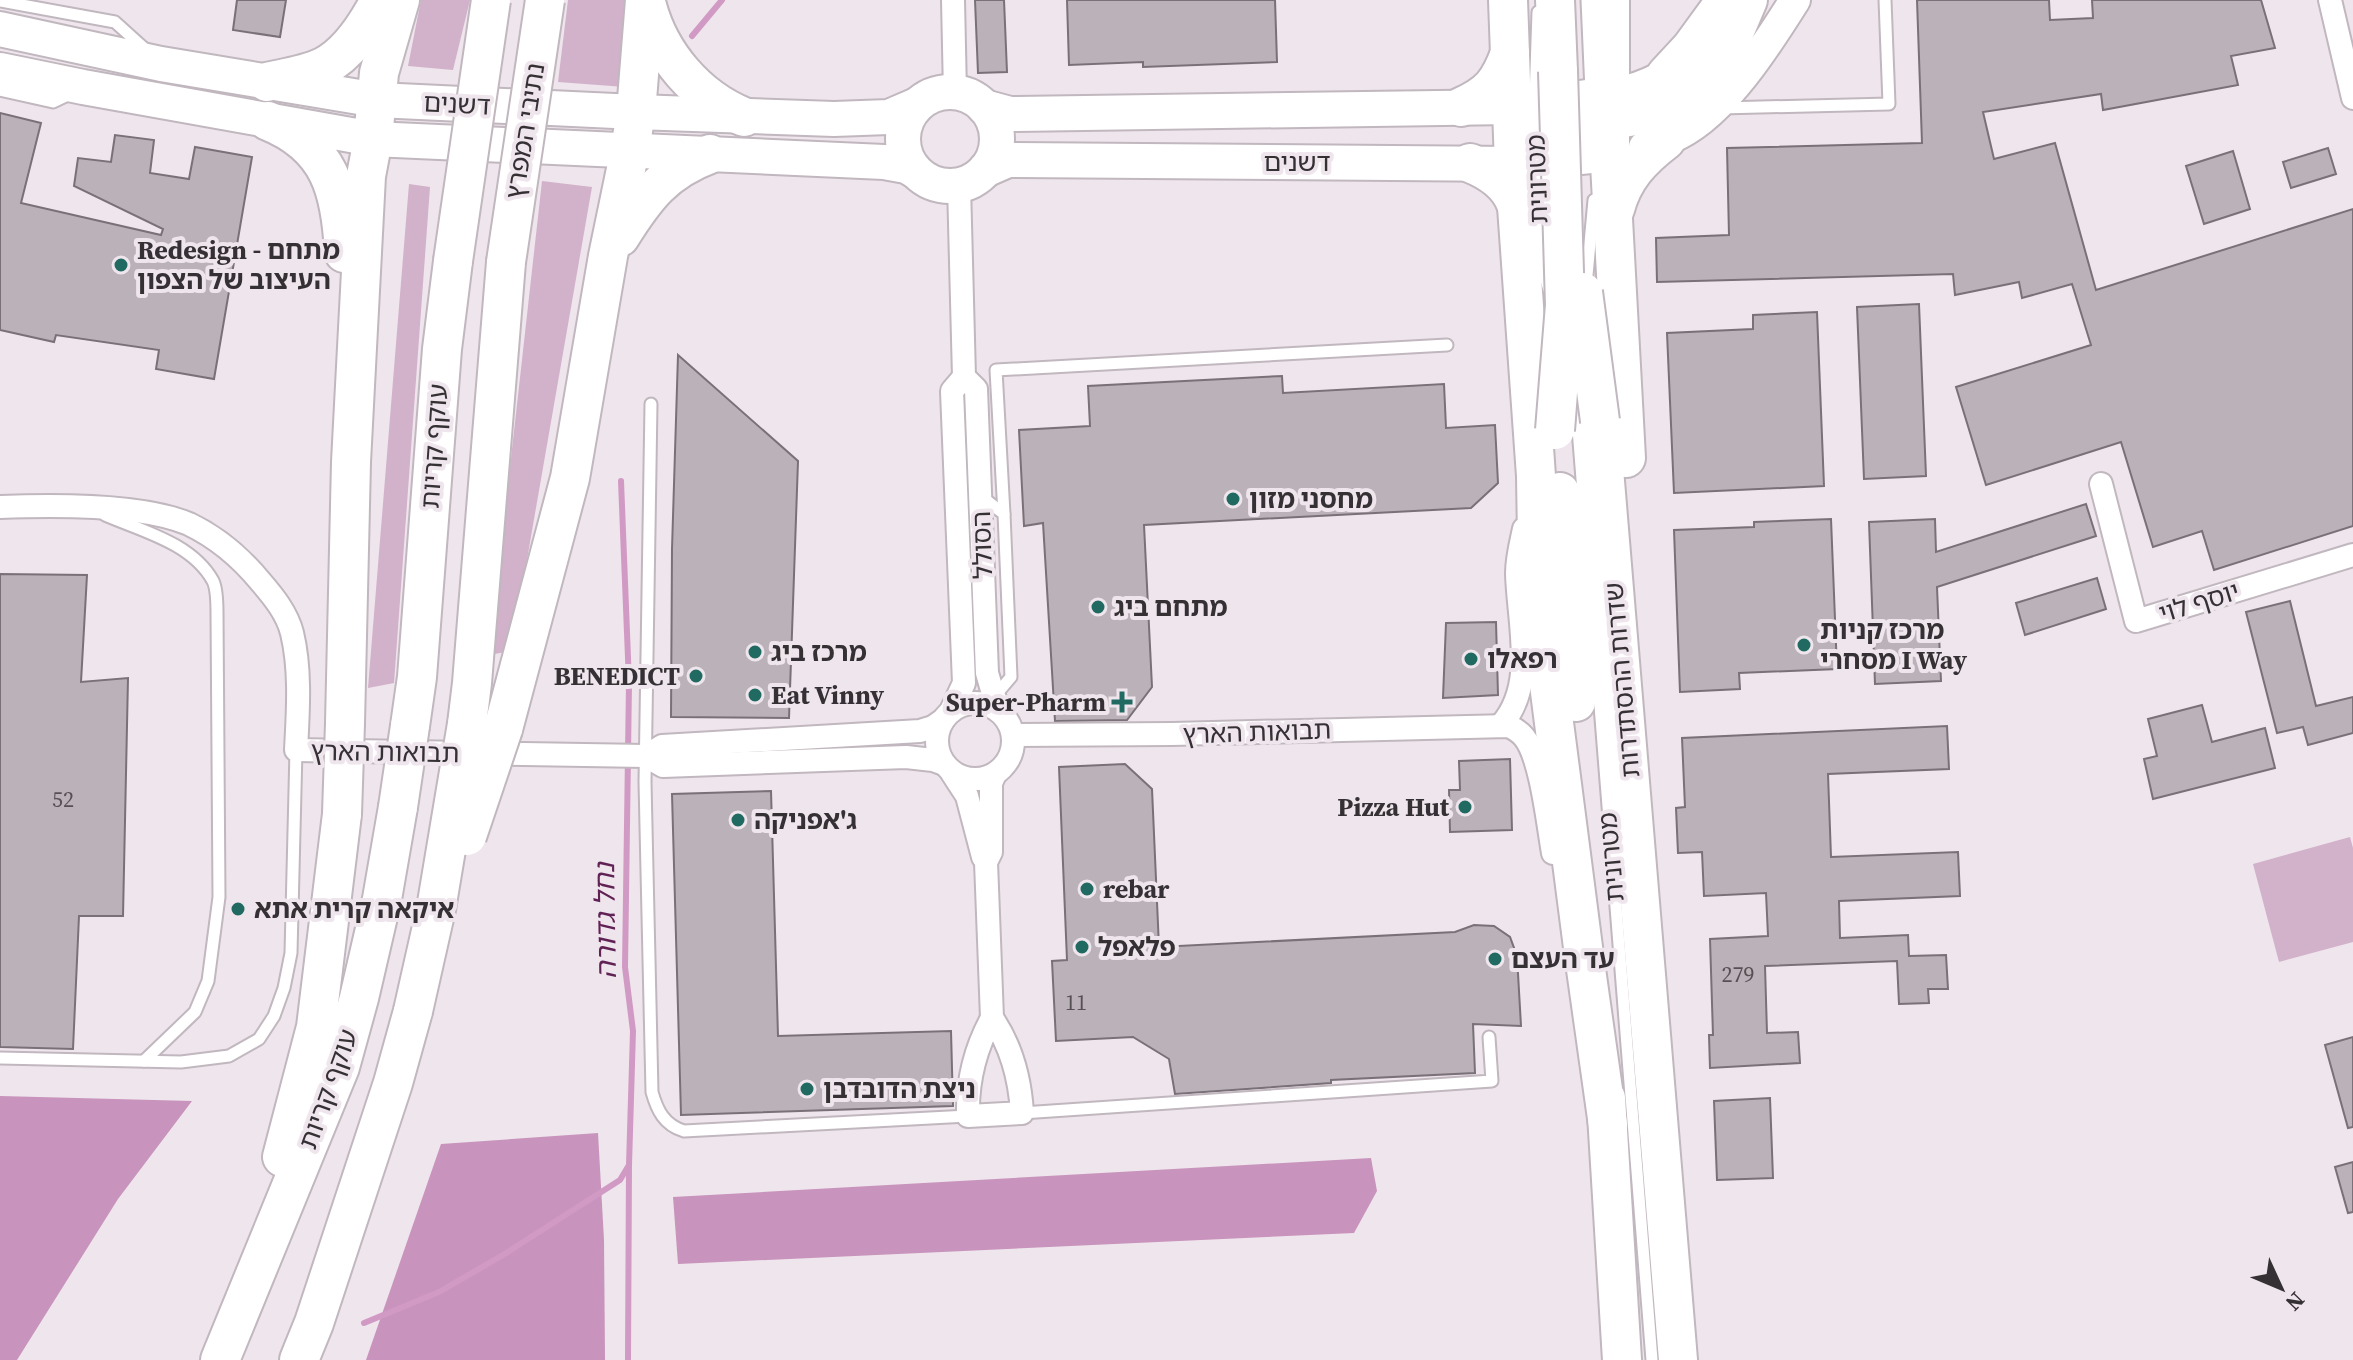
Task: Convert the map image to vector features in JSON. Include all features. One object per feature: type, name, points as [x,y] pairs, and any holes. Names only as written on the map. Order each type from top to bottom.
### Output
[{"type":"highway","points":[[267,82],[320,68],[333,60],[360,33],[380,0]]},
{"type":"highway","points":[[214,1360],[281,1163],[316,1027],[342,814],[353,422],[366,176],[379,73],[400,0]]},
{"type":"highway","name":"נתיבי המפרץ","points":[[453,261],[491,0]]},
{"type":"highway","name":"נתיבי המפרץ","points":[[485,726],[472,683],[506,262],[545,0]]},
{"type":"highway","points":[[299,1360],[378,1128],[413,1011],[436,909],[485,726],[570,478],[608,256],[630,150],[646,0]]},
{"type":"highway","points":[[646,0],[661,43],[681,69],[715,102],[744,117]]},
{"type":"highway","points":[[1508,0],[1510,53],[1527,134],[1516,204],[1535,471],[1538,599],[1608,1125]]},
{"type":"highway","name":"שדרות ההסתדרות","points":[[1555,0],[1565,305],[1555,430],[1608,1125],[1622,1360]]},
{"type":"highway","name":"שדרות ההסתדרות","points":[[1576,0],[1577,157],[1583,309],[1600,421],[1678,1360]]},
{"type":"highway","points":[[1610,0],[1598,137],[1612,219],[1646,828],[1637,859]]},
{"type":"highway","points":[[1666,75],[1691,48],[1726,0]]},
{"type":"highway","points":[[1527,134],[1598,137],[1665,105],[1705,75],[1724,52],[1748,0]]},
{"type":"highway","points":[[1461,107],[1487,93],[1503,72],[1510,53]]},
{"type":"highway","points":[[268,121],[309,144],[324,164],[336,193],[342,220],[353,422]]},
{"type":"highway","points":[[1612,219],[1620,192],[1631,172],[1666,140]]},
{"type":"highway","points":[[608,256],[652,190],[687,163],[710,154]]},
{"type":"highway","points":[[1470,163],[1505,185],[1516,204]]},
{"type":"highway","name":"עוקף קריות","points":[[220,1360],[340,1067],[382,899],[417,677],[442,349],[453,261]]},
{"type":"main road","name":"דשנים","points":[[0,29],[161,64],[377,100],[834,119],[889,117],[917,105]]},
{"type":"main road","name":"דשנים","points":[[0,70],[373,139],[884,162],[915,171]]},
{"type":"main road","points":[[942,93],[970,100],[990,116],[997,135],[993,156],[972,177],[950,186],[931,182],[915,171],[905,152],[903,140],[909,116],[917,105],[942,93]]},
{"type":"main road","name":"דשנים","points":[[970,100],[1010,114],[1461,107],[1527,134]]},
{"type":"main road","name":"דשנים","points":[[972,177],[1008,160],[1470,163],[1527,134]]},
{"type":"street","points":[[953,0],[970,100]]},
{"type":"street","points":[[1598,137],[1637,88],[1666,75],[1713,37],[1748,0]]},
{"type":"street","points":[[1598,137],[1666,140],[1689,128],[1712,108],[1754,61],[1795,0]]},
{"type":"street","points":[[2330,0],[2353,98]]},
{"type":"street","name":"הסולל","points":[[947,715],[964,683],[952,391],[964,377],[972,177]]},
{"type":"street","name":"הסולל","points":[[964,377],[976,389],[987,673],[1004,716]]},
{"type":"street","points":[[1535,471],[1517,569],[1522,676],[1516,703],[1501,725],[1519,732],[1529,744],[1538,772],[1564,910],[1584,955]]},
{"type":"street","name":"יוסף לוי","points":[[2101,484],[2136,621],[2353,555]]},
{"type":"street","name":"תבואות הארץ","points":[[0,507],[136,510],[188,524],[224,545],[277,601],[292,631],[298,706],[296,750],[642,756],[662,746],[920,731],[933,727],[947,715]]},
{"type":"street","points":[[986,862],[991,852],[991,783],[1010,757],[1004,716],[985,704],[974,703],[962,705],[947,715],[938,731],[937,743],[939,754],[967,796],[986,862],[992,1018],[972,1070],[967,1091],[968,1116],[1022,1113],[1021,1088],[1015,1065],[1002,1032],[992,1018]]},
{"type":"street","name":"תבואות הארץ","points":[[1004,716],[1172,734],[1501,725]]},
{"type":"street","name":"תבואות הארץ","points":[[642,756],[663,766],[906,757],[933,760],[948,768]]},
{"type":"street","points":[[948,768],[974,780],[995,774]]},
{"type":"lane","name":"מטרונית","points":[[1539,0],[1527,134],[1544,273],[1573,354]]},
{"type":"lane","name":"מטרונית","points":[[1576,339],[1589,268],[1598,137],[1587,0]]},
{"type":"lane","points":[[1712,108],[1889,104],[1885,0]]},
{"type":"lane","points":[[0,1],[115,22],[161,64]]},
{"type":"lane","points":[[0,90],[53,102],[83,87]]},
{"type":"lane","points":[[1004,716],[1011,677],[996,370],[1447,345]]},
{"type":"lane","name":"מטרונית","points":[[1575,385],[1652,1360]]},
{"type":"lane","points":[[651,404],[642,756],[652,1092],[656,1106],[673,1127],[684,1131],[968,1116]]},
{"type":"lane","points":[[981,496],[1004,514]]},
{"type":"lane","points":[[89,508],[179,546],[200,563],[214,583],[216,598],[219,897],[208,981],[195,1012],[144,1061]]},
{"type":"lane","points":[[0,1058],[181,1062],[229,1056],[259,1039],[274,1016],[291,953],[296,750]]},
{"type":"lane","points":[[1022,1113],[1492,1081],[1489,1037]]},
{"type":"shaded area","points":[[421,0],[470,0],[453,70],[408,66]]},
{"type":"shaded area","points":[[568,0],[627,0],[625,87],[558,82]]},
{"type":"shaded area","points":[[542,181],[592,187],[511,651],[489,655]]},
{"type":"shaded area","points":[[409,184],[430,187],[394,683],[368,688]]},
{"type":"shaded area","points":[[2350,837],[2353,848],[2353,942],[2279,962],[2253,864]]},
{"type":"shaded area","points":[[0,1096],[192,1101],[118,1199],[17,1360],[0,1360]]},
{"type":"shaded area","points":[[598,1133],[604,1240],[605,1360],[366,1360],[441,1144]]},
{"type":"shaded area","points":[[1371,1158],[1377,1191],[1354,1233],[678,1264],[673,1197]]},
{"type":"building","points":[[237,0],[286,0],[280,37],[233,30]]},
{"type":"building","points":[[975,0],[1004,0],[1007,72],[978,73]]},
{"type":"building","points":[[1067,0],[1275,0],[1277,62],[1143,67],[1143,62],[1069,65]]},
{"type":"building","points":[[1917,0],[2049,0],[2050,20],[2093,18],[2092,0],[2261,0],[2275,48],[2231,56],[2238,85],[2103,110],[2101,94],[1983,112],[1994,159],[2055,143],[2096,290],[2353,209],[2353,526],[2214,570],[2202,531],[2153,547],[2121,442],[1986,485],[1956,387],[2091,345],[2072,284],[2022,298],[2019,282],[1955,295],[1953,274],[1657,282],[1656,238],[1729,235],[1727,148],[1922,143]]},
{"type":"building","points":[[0,113],[41,123],[21,203],[161,235],[163,229],[74,186],[78,158],[111,162],[115,135],[154,140],[150,173],[189,179],[195,147],[252,157],[214,379],[156,369],[159,350],[56,335],[54,342],[0,330]]},
{"type":"building","points":[[2328,148],[2336,174],[2291,188],[2283,162]]},
{"type":"building","points":[[2233,151],[2250,209],[2204,224],[2186,166]]},
{"type":"building","points":[[1919,304],[1926,476],[1864,479],[1857,307]]},
{"type":"building","points":[[1817,312],[1824,486],[1674,493],[1667,333],[1753,329],[1753,315]]},
{"type":"building","points":[[678,355],[798,461],[789,718],[671,717]]},
{"type":"building","name":"מתחם ביג","points":[[1282,376],[1283,393],[1444,384],[1446,428],[1495,425],[1498,483],[1471,508],[1144,525],[1152,687],[1127,720],[1055,721],[1043,523],[1024,526],[1019,430],[1090,426],[1088,386]]},
{"type":"building","points":[[2086,504],[2096,536],[1937,587],[1941,681],[1875,684],[1869,522],[1935,519],[1936,552]]},
{"type":"building","points":[[1831,519],[1837,669],[1739,673],[1740,689],[1680,692],[1674,530],[1754,527],[1754,522]]},
{"type":"building","points":[[0,574],[87,575],[81,682],[128,678],[123,916],[79,916],[73,1049],[0,1047]]},
{"type":"building","points":[[2097,578],[2106,609],[2025,635],[2016,603]]},
{"type":"building","points":[[2290,601],[2316,706],[2353,697],[2353,733],[2308,745],[2303,727],[2277,733],[2246,612]]},
{"type":"building","name":"רפאלו","points":[[1496,622],[1498,695],[1443,698],[1446,623]]},
{"type":"building","points":[[2202,705],[2212,742],[2265,728],[2275,768],[2153,799],[2144,759],[2157,756],[2148,719]]},
{"type":"building","points":[[1947,726],[1949,769],[1828,774],[1831,857],[1958,852],[1960,896],[1839,901],[1840,938],[1908,935],[1909,956],[1946,955],[1948,989],[1928,989],[1929,1003],[1899,1004],[1897,961],[1765,966],[1767,1033],[1798,1032],[1800,1063],[1710,1068],[1709,1035],[1713,1035],[1710,939],[1768,936],[1766,893],[1704,896],[1702,852],[1678,853],[1676,808],[1685,807],[1682,738]]},
{"type":"building","points":[[1510,759],[1512,830],[1450,832],[1449,790],[1460,790],[1459,761]]},
{"type":"building","points":[[1125,764],[1152,789],[1159,947],[1455,932],[1474,925],[1494,926],[1510,937],[1517,956],[1521,1026],[1473,1024],[1475,1073],[1331,1080],[1331,1083],[1175,1094],[1169,1059],[1133,1037],[1056,1041],[1052,961],[1067,960],[1059,767]]},
{"type":"building","points":[[771,791],[778,1036],[951,1031],[953,1106],[681,1115],[672,794]]},
{"type":"building","points":[[2353,1037],[2353,1127],[2348,1128],[2325,1045]]},
{"type":"building","points":[[1770,1098],[1773,1178],[1717,1180],[1714,1101]]},
{"type":"building","points":[[2353,1162],[2353,1212],[2348,1213],[2335,1167]]},
{"type":"waterway","name":"נחל גדורה","points":[[692,36],[722,0]]},
{"type":"waterway","name":"נחל גדורה","points":[[621,481],[629,683],[625,967],[633,1031],[628,1360]]},
{"type":"waterway","points":[[364,1323],[439,1292],[503,1255],[620,1180],[629,1165]]},
{"type":"place","name":"Redesign - מתחם העיצוב של הצפון","points":[[121,265]]},
{"type":"place","name":"מחסני מזון","points":[[1233,499]]},
{"type":"place","name":"מתחם ביג","points":[[1098,607]]},
{"type":"place","name":"מרכז קניות מסחרי I Way","points":[[1804,645]]},
{"type":"place","name":"מרכז ביג","points":[[755,652]]},
{"type":"place","name":"רפאלו","points":[[1471,659]]},
{"type":"place","name":"BENEDICT","points":[[696,676]]},
{"type":"place","name":"Eat Vinny","points":[[755,695]]},
{"type":"place","name":"Super-Pharm","points":[[1122,702]]},
{"type":"place","name":"Pizza Hut","points":[[1465,807]]},
{"type":"place","name":"ג'אפניקה","points":[[738,820]]},
{"type":"place","name":"rebar","points":[[1087,889]]},
{"type":"place","name":"איקאה קרית אתא","points":[[238,909]]},
{"type":"place","name":"פלאפל","points":[[1082,947]]},
{"type":"place","name":"עד העצם","points":[[1495,959]]},
{"type":"place","name":"ניצת הדובדבן","points":[[807,1089]]}]
